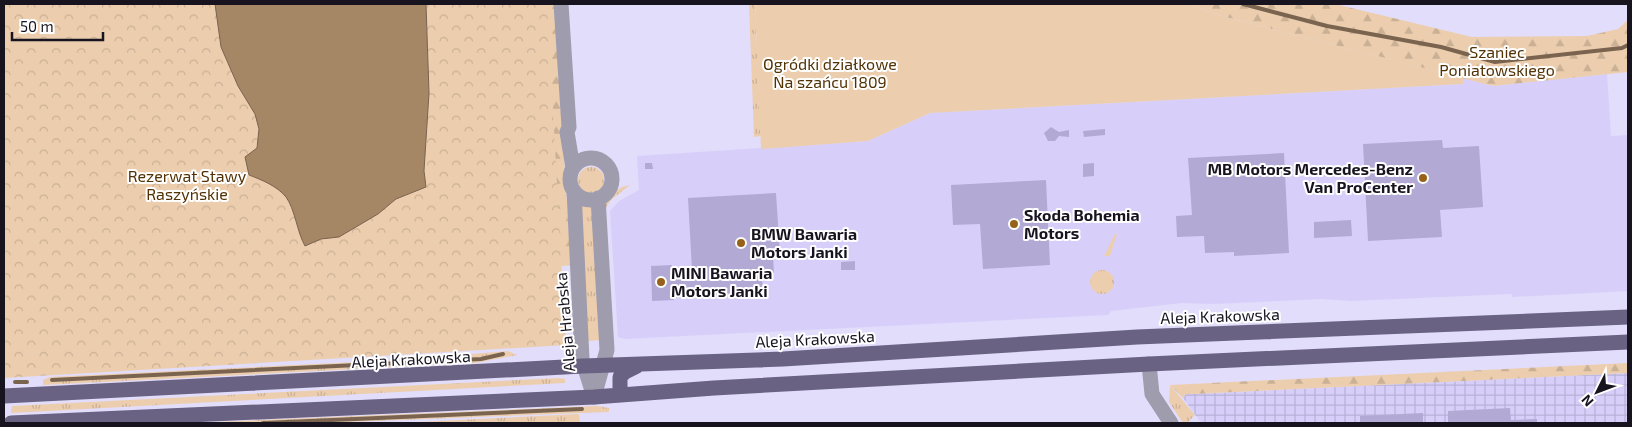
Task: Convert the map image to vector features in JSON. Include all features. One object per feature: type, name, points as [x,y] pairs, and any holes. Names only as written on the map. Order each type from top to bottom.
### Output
[{"type":"main road","name":"Aleja Krakowska","points":[[4,396],[583,366],[783,359],[1136,337],[1628,317]]},
{"type":"main road","points":[[12,423],[594,397],[714,388],[1149,364],[1628,342]]},
{"type":"main road","points":[[620,395],[620,377],[625,372],[639,365]]},
{"type":"street","points":[[561,4],[569,126],[567,138],[573,168],[570,179],[574,191],[586,199],[598,198],[609,188],[612,177],[605,164],[591,158],[580,145],[569,126]]},
{"type":"street","points":[[573,168],[581,160],[591,158]]},
{"type":"street","name":"Aleja Hrabska","points":[[574,191],[583,366],[594,397]]},
{"type":"street","name":"Aleja Hrabska","points":[[594,397],[607,350],[598,198]]},
{"type":"street","points":[[1149,364],[1152,394],[1171,423]]},
{"type":"shaded area","points":[[215,4],[426,4],[429,93],[424,171],[426,187],[396,199],[378,214],[339,237],[321,239],[305,246],[292,208],[286,197],[264,181],[249,175],[245,157],[257,148],[259,129],[255,114],[238,86],[221,47]]},
{"type":"shaded area","points":[[1607,74],[1611,136],[1628,135],[1628,291],[1512,297],[1512,294],[1351,301],[1321,299],[1215,304],[1182,303],[1111,311],[1108,315],[625,339],[618,337],[610,211],[619,201],[639,190],[637,156],[868,141],[930,113],[1463,84],[1463,78],[1493,86]]},
{"type":"shaded area","points":[[1628,373],[1628,423],[1201,423],[1183,398],[1186,394]]},
{"type":"green space","name":"Rezerwat Stawy Raszyńskie","points":[[4,4],[547,4],[566,345],[4,378]]},
{"type":"green space","points":[[537,4],[554,4],[571,265],[555,267]]},
{"type":"green space","points":[[749,4],[755,4],[761,136],[754,137]]},
{"type":"green space","name":"Ogródki działkowe Na szańcu 1809","points":[[755,4],[1189,4],[1214,14],[1463,78],[1463,84],[930,113],[868,141],[761,149]]},
{"type":"green space","name":"Szaniec Poniatowskiego","points":[[1189,4],[1335,4],[1472,37],[1587,36],[1618,29],[1628,20],[1628,72],[1493,86],[1214,14]]},
{"type":"green space","points":[[591,167],[600,171],[604,180],[600,189],[591,193],[582,189],[578,180],[582,171]]},
{"type":"green space","points":[[630,185],[611,200],[605,209],[605,203],[610,196],[614,195],[613,193],[622,187]]},
{"type":"green space","points":[[579,201],[593,204],[601,340],[588,341]]},
{"type":"green space","points":[[1115,234],[1117,234],[1110,256],[1104,256]]},
{"type":"green space","points":[[1102,270],[1107,271],[1113,277],[1113,287],[1107,293],[1102,294],[1097,293],[1091,287],[1090,282],[1091,277],[1097,271]]},
{"type":"green space","points":[[508,351],[517,355],[475,363],[43,385],[43,380],[50,377],[399,360]]},
{"type":"green space","points":[[1628,363],[1628,373],[1186,394],[1183,398],[1170,385]]},
{"type":"green space","points":[[565,379],[565,383],[11,413],[12,406]]},
{"type":"green space","points":[[1170,385],[1195,415],[1187,423],[1183,423],[1169,402]]},
{"type":"green space","points":[[597,406],[609,408],[609,412],[321,423],[190,423]]},
{"type":"green space","points":[[579,414],[580,423],[398,423]]},
{"type":"building","points":[[1051,127],[1059,132],[1069,130],[1069,137],[1059,136],[1055,141],[1048,141],[1044,133]]},
{"type":"building","points":[[1105,129],[1105,135],[1084,137],[1083,131]]},
{"type":"building","name":"MB Motors Mercedes-Benz Van ProCenter","points":[[1442,140],[1443,148],[1479,146],[1483,207],[1440,210],[1442,237],[1368,241],[1363,144]]},
{"type":"building","name":"MB Motors Mercedes-Benz Van ProCenter","points":[[1284,153],[1289,253],[1234,256],[1234,252],[1205,253],[1204,236],[1177,237],[1176,216],[1192,215],[1188,158]]},
{"type":"building","points":[[645,163],[652,163],[653,169],[645,169]]},
{"type":"building","points":[[1094,163],[1094,176],[1083,177],[1083,164]]},
{"type":"building","name":"Skoda Bohemia Motors","points":[[1046,180],[1050,265],[983,269],[980,224],[953,225],[951,185]]},
{"type":"building","points":[[776,193],[780,254],[773,255],[774,273],[767,273],[767,277],[762,278],[763,293],[652,301],[651,266],[672,265],[672,271],[692,270],[688,198]]},
{"type":"building","points":[[1351,220],[1352,236],[1314,238],[1314,222]]},
{"type":"building","points":[[855,261],[855,270],[841,270],[841,262]]},
{"type":"building","points":[[1510,408],[1511,420],[1537,419],[1537,423],[1448,423],[1448,411]]},
{"type":"building","points":[[1423,413],[1423,423],[1360,423],[1360,416]]},
{"type":"waterway","points":[[1243,4],[1327,26],[1441,47],[1495,62],[1622,48],[1628,45]]},
{"type":"waterway","points":[[52,380],[481,359],[503,354]]},
{"type":"waterway","points":[[15,382],[27,382]]},
{"type":"waterway","points":[[263,423],[582,409]]},
{"type":"place","name":"MB Motors Mercedes-Benz Van ProCenter","points":[[1423,178]]},
{"type":"place","name":"Skoda Bohemia Motors","points":[[1014,224]]},
{"type":"place","name":"BMW Bawaria Motors Janki","points":[[741,243]]},
{"type":"place","name":"MINI Bawaria Motors Janki","points":[[661,282]]}]
